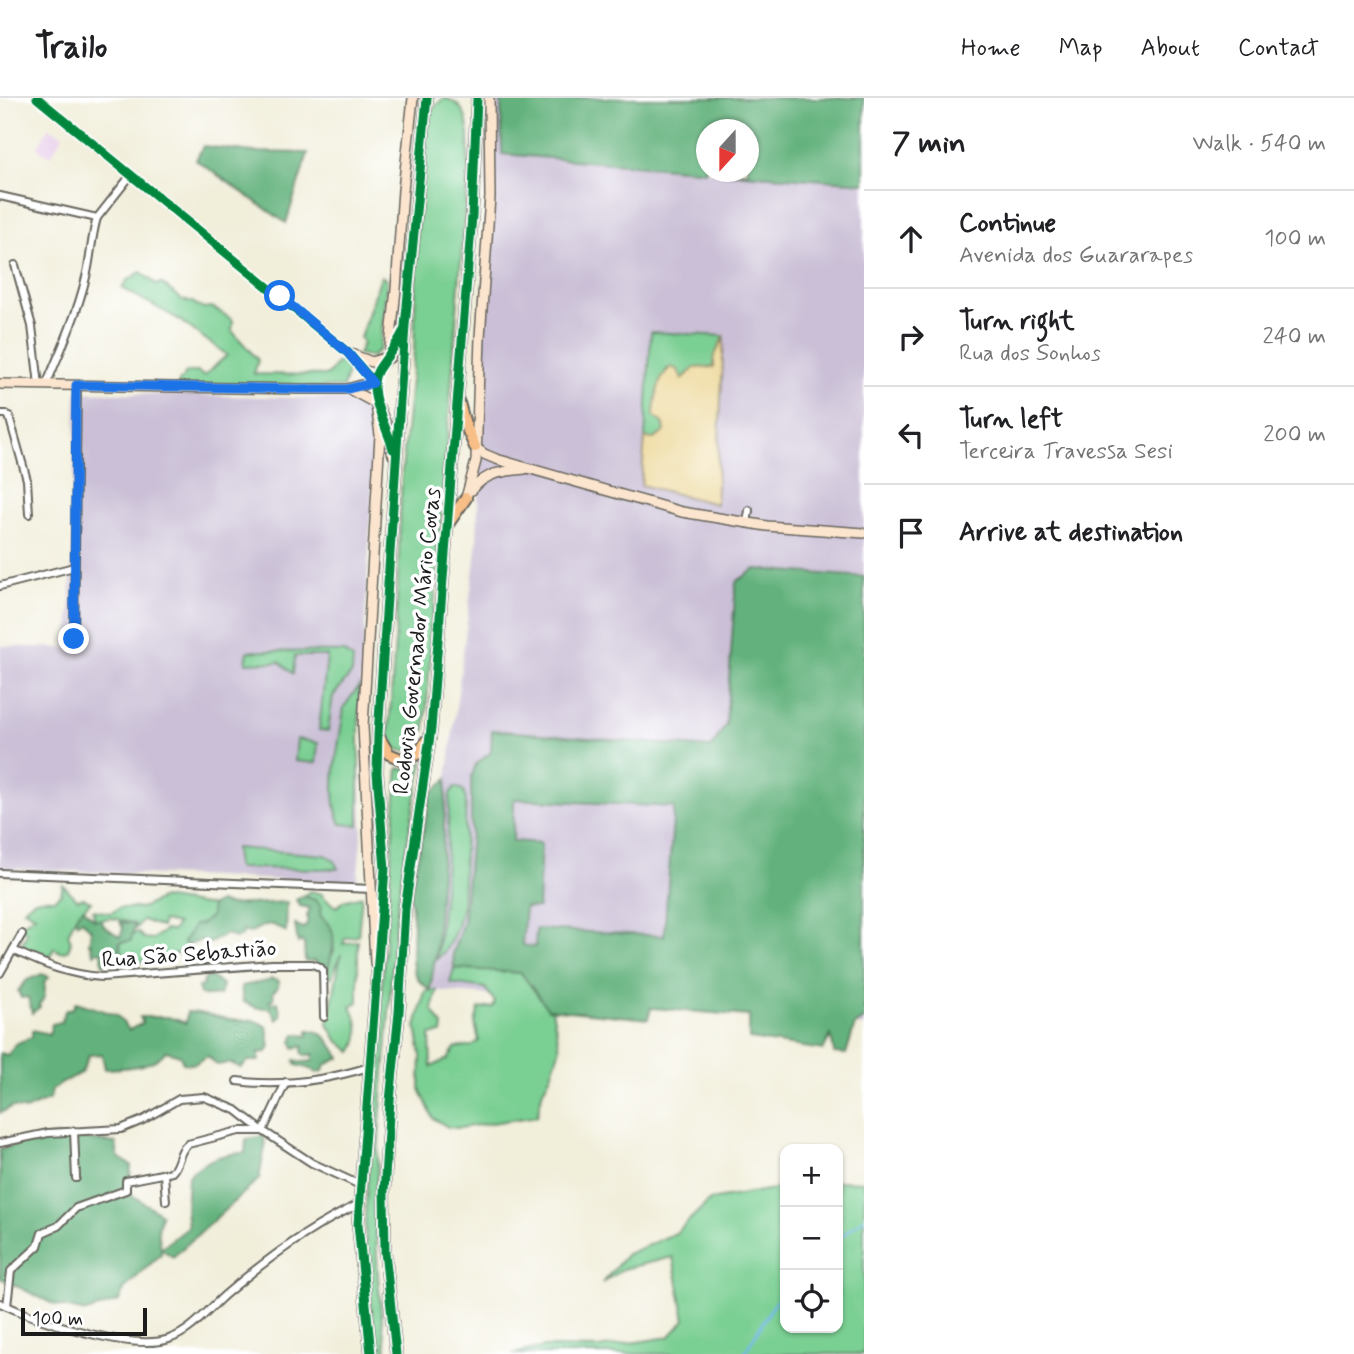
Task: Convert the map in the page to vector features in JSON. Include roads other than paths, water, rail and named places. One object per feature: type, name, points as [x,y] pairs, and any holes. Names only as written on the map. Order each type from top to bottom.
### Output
[{"type":"highway","points":[[467,98],[478,116]]},
{"type":"highway","name":"Rodovia Governador Mário Covas","points":[[397,1354],[385,1252],[384,1192],[405,909],[431,729],[478,116],[477,98]]},
{"type":"highway","name":"Rodovia Governador Mário Covas","points":[[371,1354],[361,1267],[359,1204],[385,869],[377,774],[378,734],[405,326],[428,102]]},
{"type":"highway","points":[[389,357],[405,326]]},
{"type":"highway","points":[[457,396],[475,447]]},
{"type":"highway","points":[[377,405],[389,434],[396,466]]},
{"type":"highway","points":[[447,526],[466,498]]},
{"type":"highway","points":[[378,734],[389,754],[406,761],[420,752],[431,729]]},
{"type":"main road","points":[[37,98],[348,353],[373,383]]},
{"type":"main road","points":[[377,975],[373,947],[363,726],[379,451],[373,383],[377,370],[389,357],[402,190],[413,98]]},
{"type":"main road","points":[[466,498],[475,466],[489,210],[489,98]]},
{"type":"main road","points":[[348,353],[374,362],[389,357]]},
{"type":"main road","points":[[0,384],[347,389],[373,383]]},
{"type":"main road","points":[[347,389],[377,405]]},
{"type":"main road","points":[[475,447],[488,456],[682,512],[747,524],[864,533]]},
{"type":"main road","points":[[466,498],[476,484],[491,474],[530,469]]},
{"type":"street","points":[[42,385],[65,340],[79,300],[87,274],[90,241],[97,218],[131,175]]},
{"type":"street","points":[[0,196],[97,218]]},
{"type":"street","points":[[15,265],[32,326],[42,385]]},
{"type":"street","points":[[74,639],[76,385]]},
{"type":"street","points":[[0,414],[9,416],[27,480],[29,514]]},
{"type":"street","points":[[747,524],[749,510]]},
{"type":"street","points":[[0,586],[74,567]]},
{"type":"street","points":[[0,873],[372,889]]},
{"type":"street","points":[[0,973],[22,934]]},
{"type":"street","name":"Rua São Sebastião","points":[[13,950],[59,971],[79,976],[102,977],[272,964],[312,964],[323,971],[324,1017]]},
{"type":"street","points":[[237,1081],[265,1083],[331,1078],[369,1067]]},
{"type":"street","points":[[263,1131],[286,1082]]},
{"type":"street","points":[[0,1143],[47,1133],[126,1127],[168,1104],[190,1097],[204,1097],[227,1105],[245,1116],[312,1163],[360,1185]]},
{"type":"street","points":[[7,1306],[11,1271],[38,1247],[42,1233],[58,1226],[76,1208],[126,1190],[126,1181],[164,1174],[176,1168],[181,1152],[188,1144],[239,1130],[263,1131]]},
{"type":"street","points":[[74,1131],[76,1178]]},
{"type":"street","points":[[164,1174],[166,1201]]},
{"type":"street","points":[[0,1303],[29,1316],[92,1335],[166,1341],[185,1331],[226,1294],[303,1233],[359,1204]]},
{"type":"waterway","points":[[843,1235],[864,1218]]},
{"type":"waterway","points":[[744,1354],[780,1297]]}]
